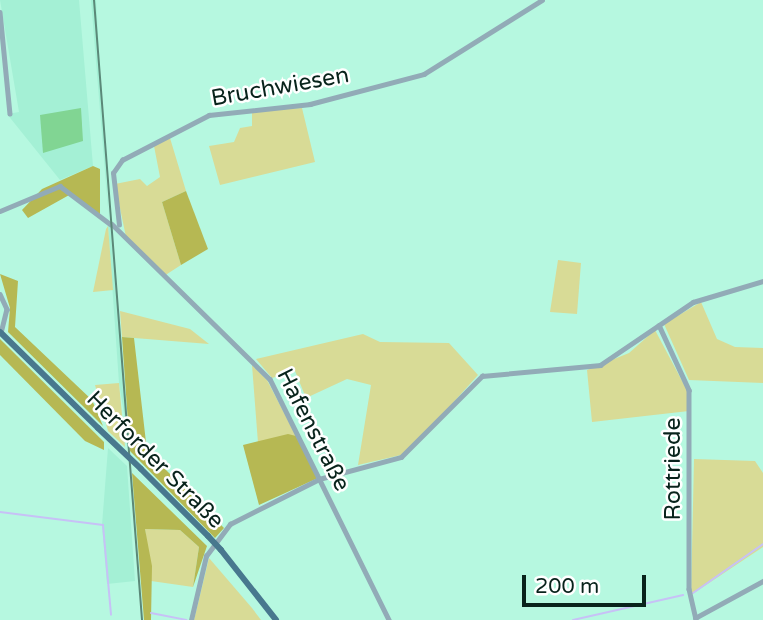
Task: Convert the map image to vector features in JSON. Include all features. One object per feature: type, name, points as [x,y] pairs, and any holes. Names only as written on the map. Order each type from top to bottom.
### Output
[{"type":"main road","name":"Herforder Straße","points":[[1,332],[208,536],[276,620]]},
{"type":"street","name":"Bruchwiesen","points":[[119,225],[113,173],[122,160],[209,115],[310,104],[424,74],[541,0]]},
{"type":"street","points":[[0,12],[10,114]]},
{"type":"street","points":[[0,211],[60,186],[111,224],[119,225]]},
{"type":"street","name":"Hafenstraße","points":[[119,225],[135,251],[270,379],[389,620]]},
{"type":"street","points":[[191,620],[206,556],[230,524],[319,479],[401,457],[482,376],[600,365],[702,298],[763,281]]},
{"type":"street","points":[[0,294],[7,309],[1,332]]},
{"type":"street","name":"Rottriede","points":[[659,325],[689,390],[689,589],[696,619]]},
{"type":"street","points":[[696,619],[763,581]]},
{"type":"shaded area","points":[[0,0],[79,0],[93,166],[60,180],[7,114],[19,112]]},
{"type":"shaded area","points":[[91,0],[96,0],[109,221],[104,160]]},
{"type":"shaded area","points":[[302,108],[315,162],[220,185],[209,146],[234,142],[240,128],[252,126],[252,111]]},
{"type":"shaded area","points":[[170,138],[186,191],[162,202],[181,265],[164,276],[126,237],[115,184],[140,179],[147,186],[160,177],[154,146]]},
{"type":"shaded area","points":[[93,166],[100,169],[100,215],[71,194],[28,218],[22,210],[42,189]]},
{"type":"shaded area","points":[[186,191],[208,249],[181,265],[162,202]]},
{"type":"shaded area","points":[[108,226],[112,226],[130,451],[119,383]]},
{"type":"shaded area","points":[[108,226],[113,290],[93,292],[106,229]]},
{"type":"shaded area","points":[[558,260],[581,263],[577,314],[550,312]]},
{"type":"shaded area","points":[[0,274],[18,281],[15,327],[92,400],[103,426],[8,332],[10,308]]},
{"type":"shaded area","points":[[701,302],[717,339],[735,347],[763,348],[763,383],[689,380],[664,324]]},
{"type":"shaded area","points":[[120,311],[190,329],[209,344],[122,337]]},
{"type":"shaded area","points":[[655,330],[689,394],[689,411],[592,422],[587,370],[629,353]]},
{"type":"shaded area","points":[[363,334],[380,342],[449,343],[478,375],[416,444],[401,455],[358,465],[371,385],[347,379],[306,398],[295,371],[272,378],[256,359]]},
{"type":"shaded area","points":[[122,337],[134,338],[147,451],[224,528],[215,538],[130,451]]},
{"type":"shaded area","points":[[0,339],[104,442],[104,450],[85,441],[0,355]]},
{"type":"shaded area","points":[[252,365],[267,380],[296,436],[258,443]]},
{"type":"shaded area","points":[[119,383],[125,447],[108,431],[95,385]]},
{"type":"shaded area","points":[[288,434],[296,436],[318,478],[259,505],[243,445]]},
{"type":"shaded area","points":[[108,448],[127,466],[135,581],[107,584],[102,525]]},
{"type":"shaded area","points":[[694,459],[755,461],[763,473],[763,547],[691,595]]},
{"type":"shaded area","points":[[132,473],[207,546],[193,587],[199,547],[180,530],[145,529],[152,566],[151,620],[144,620]]},
{"type":"shaded area","points":[[145,529],[180,530],[199,547],[193,587],[151,581]]},
{"type":"shaded area","points":[[209,558],[252,608],[261,620],[194,620]]},
{"type":"building","points":[[81,108],[83,141],[43,153],[40,115]]},
{"type":"waterway","points":[[0,512],[103,525],[111,615]]},
{"type":"waterway","points":[[693,593],[763,544]]},
{"type":"waterway","points":[[573,620],[683,595]]},
{"type":"waterway","points":[[151,613],[186,620]]},
{"type":"railway","points":[[94,0],[142,620]]}]
